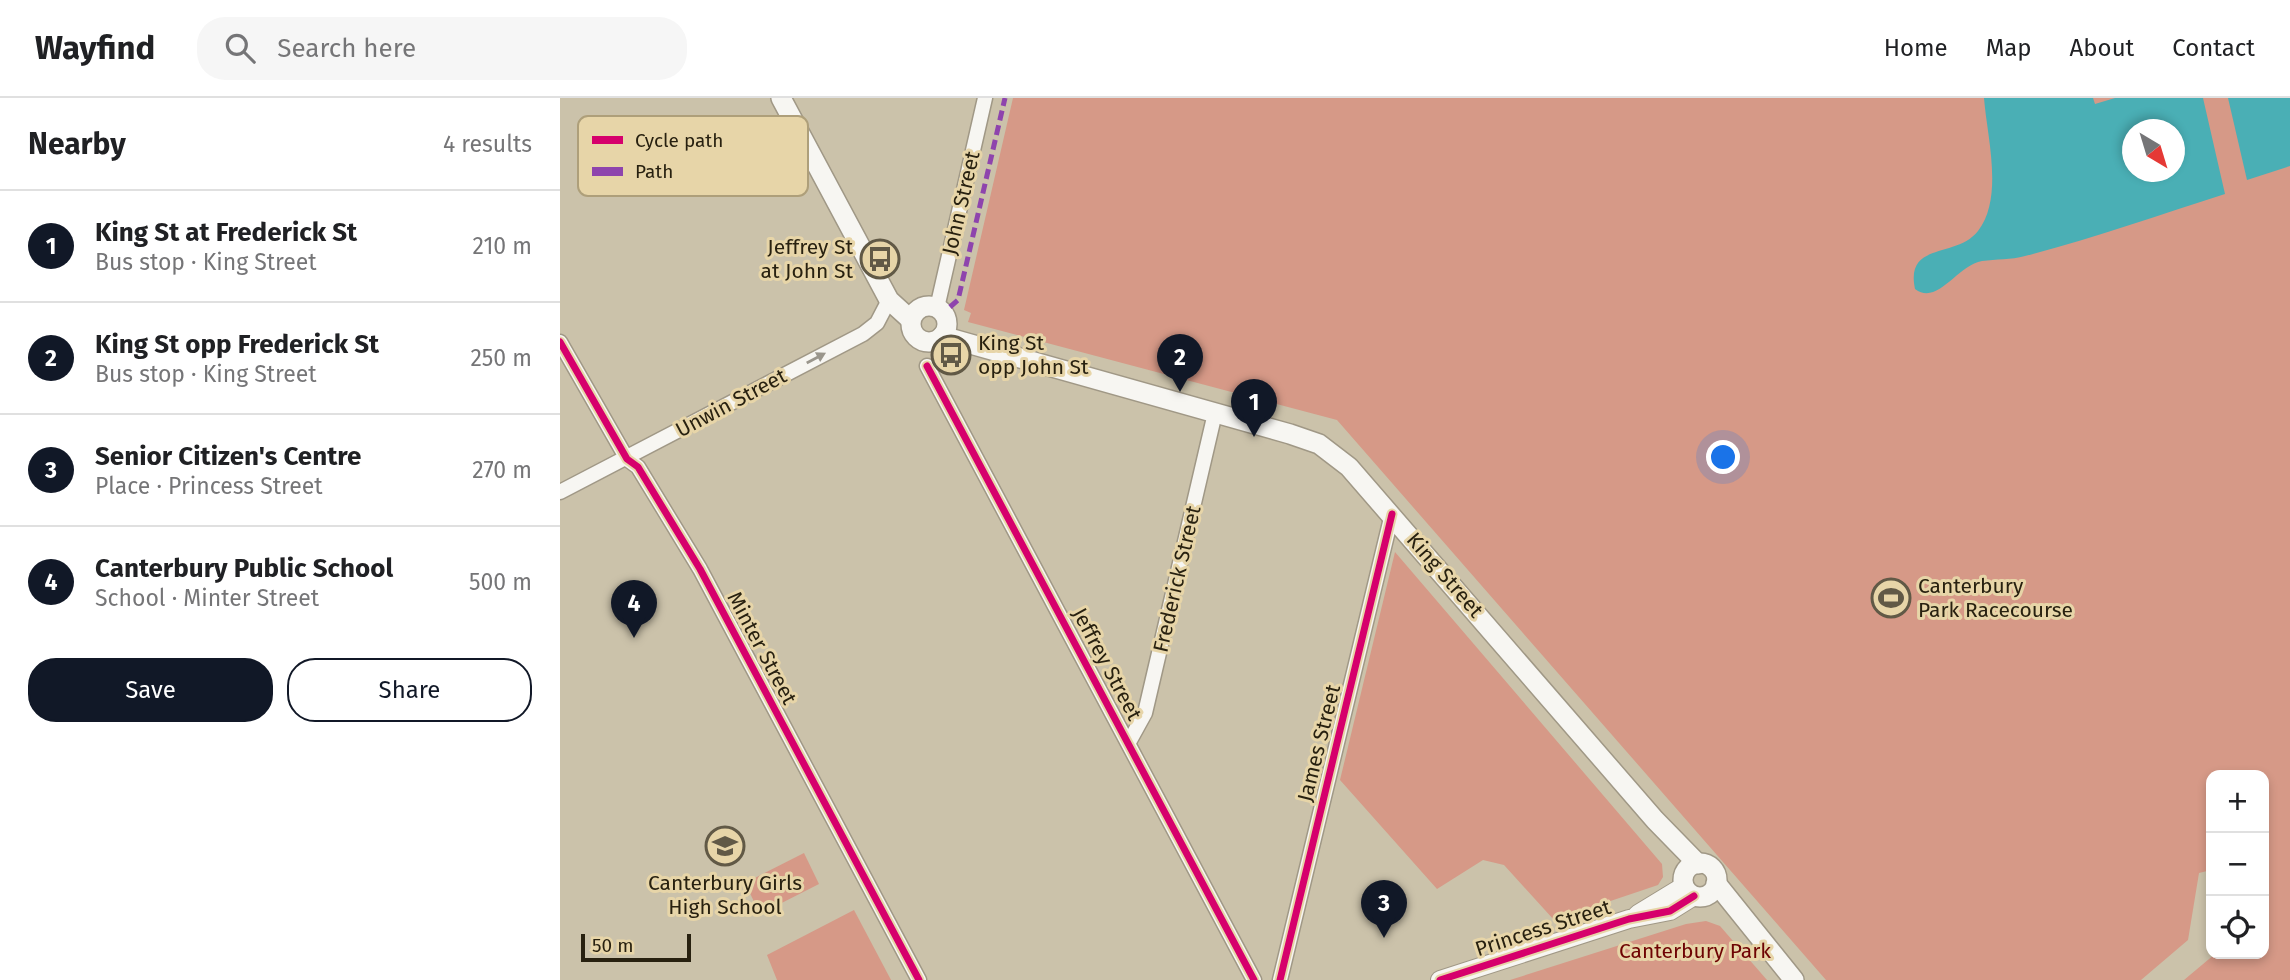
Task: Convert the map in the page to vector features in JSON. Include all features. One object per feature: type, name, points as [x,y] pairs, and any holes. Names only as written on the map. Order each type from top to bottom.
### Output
[{"type":"main road","points":[[781,98],[791,116]]},
{"type":"main road","points":[[808,148],[889,300],[911,320],[912,331],[920,340],[932,341],[942,336],[946,320],[937,308],[921,307],[911,320]]},
{"type":"main road","name":"King Street","points":[[942,336],[1319,444],[1349,467],[1392,514],[1655,820],[1697,883],[1758,938],[1794,980]]},
{"type":"street","name":"John Street","points":[[937,308],[985,98]]},
{"type":"street","name":"Unwin Street","points":[[560,492],[871,329],[882,316],[889,300]]},
{"type":"street","name":"Minter Street","points":[[560,342],[627,458],[638,467],[700,569],[919,980]]},
{"type":"street","name":"Jeffrey Street","points":[[927,366],[1254,980]]},
{"type":"street","name":"Frederick Street","points":[[1129,742],[1145,713],[1215,413]]},
{"type":"street","name":"James Street","points":[[1280,980],[1392,514]]},
{"type":"street","name":"Princess Street","points":[[1440,980],[1629,919],[1697,883]]},
{"type":"green space","name":"Canterbury Park Racecourse","points":[[1013,98],[2290,98],[2290,980],[2184,980],[2209,959],[2269,959],[2269,770],[2206,770],[2206,871],[2199,873],[2188,940],[2141,980],[1826,980],[1337,420],[968,322],[971,313],[964,310]]},
{"type":"green space","points":[[1395,552],[1662,864],[1663,877],[1658,885],[1554,920],[1504,865],[1483,860],[1437,889],[1340,780]]},
{"type":"green space","points":[[804,853],[819,884],[760,914],[745,883]]},
{"type":"green space","points":[[854,910],[891,980],[777,980],[767,955]]},
{"type":"green space","name":"Canterbury Park","points":[[1706,921],[1720,926],[1767,980],[1510,980],[1686,924]]},
{"type":"water","points":[[1984,98],[2093,98],[2095,104],[2115,98],[2203,98],[2225,194],[2050,249],[2020,257],[1982,261],[1973,264],[1939,289],[1923,293],[1915,289],[1914,274],[1918,264],[1934,252],[1969,240],[1986,217],[1992,184]]},
{"type":"water","points":[[2228,98],[2290,98],[2290,166],[2247,180]]},
{"type":"marked path","points":[[950,307],[958,300],[1005,98]]},
{"type":"cycle path","points":[[560,342],[627,459],[638,467],[700,569],[919,980]]},
{"type":"cycle path","points":[[927,366],[1254,980]]},
{"type":"cycle path","points":[[1280,980],[1392,514]]},
{"type":"cycle path","points":[[1440,980],[1629,919],[1670,911],[1694,896]]},
{"type":"place","name":"Jeffrey St at John St","points":[[880,259]]},
{"type":"place","name":"King St opp John St","points":[[951,355]]},
{"type":"place","name":"King St opp Frederick St","points":[[1180,392]]},
{"type":"place","name":"King St at Frederick St","points":[[1254,437]]},
{"type":"place","name":"Canterbury Park Racecourse","points":[[1891,598]]},
{"type":"place","name":"Canterbury Public School","points":[[634,638]]},
{"type":"place","name":"Canterbury Girls High School","points":[[725,846]]},
{"type":"place","name":"Senior Citizen's Centre","points":[[1384,938]]}]
